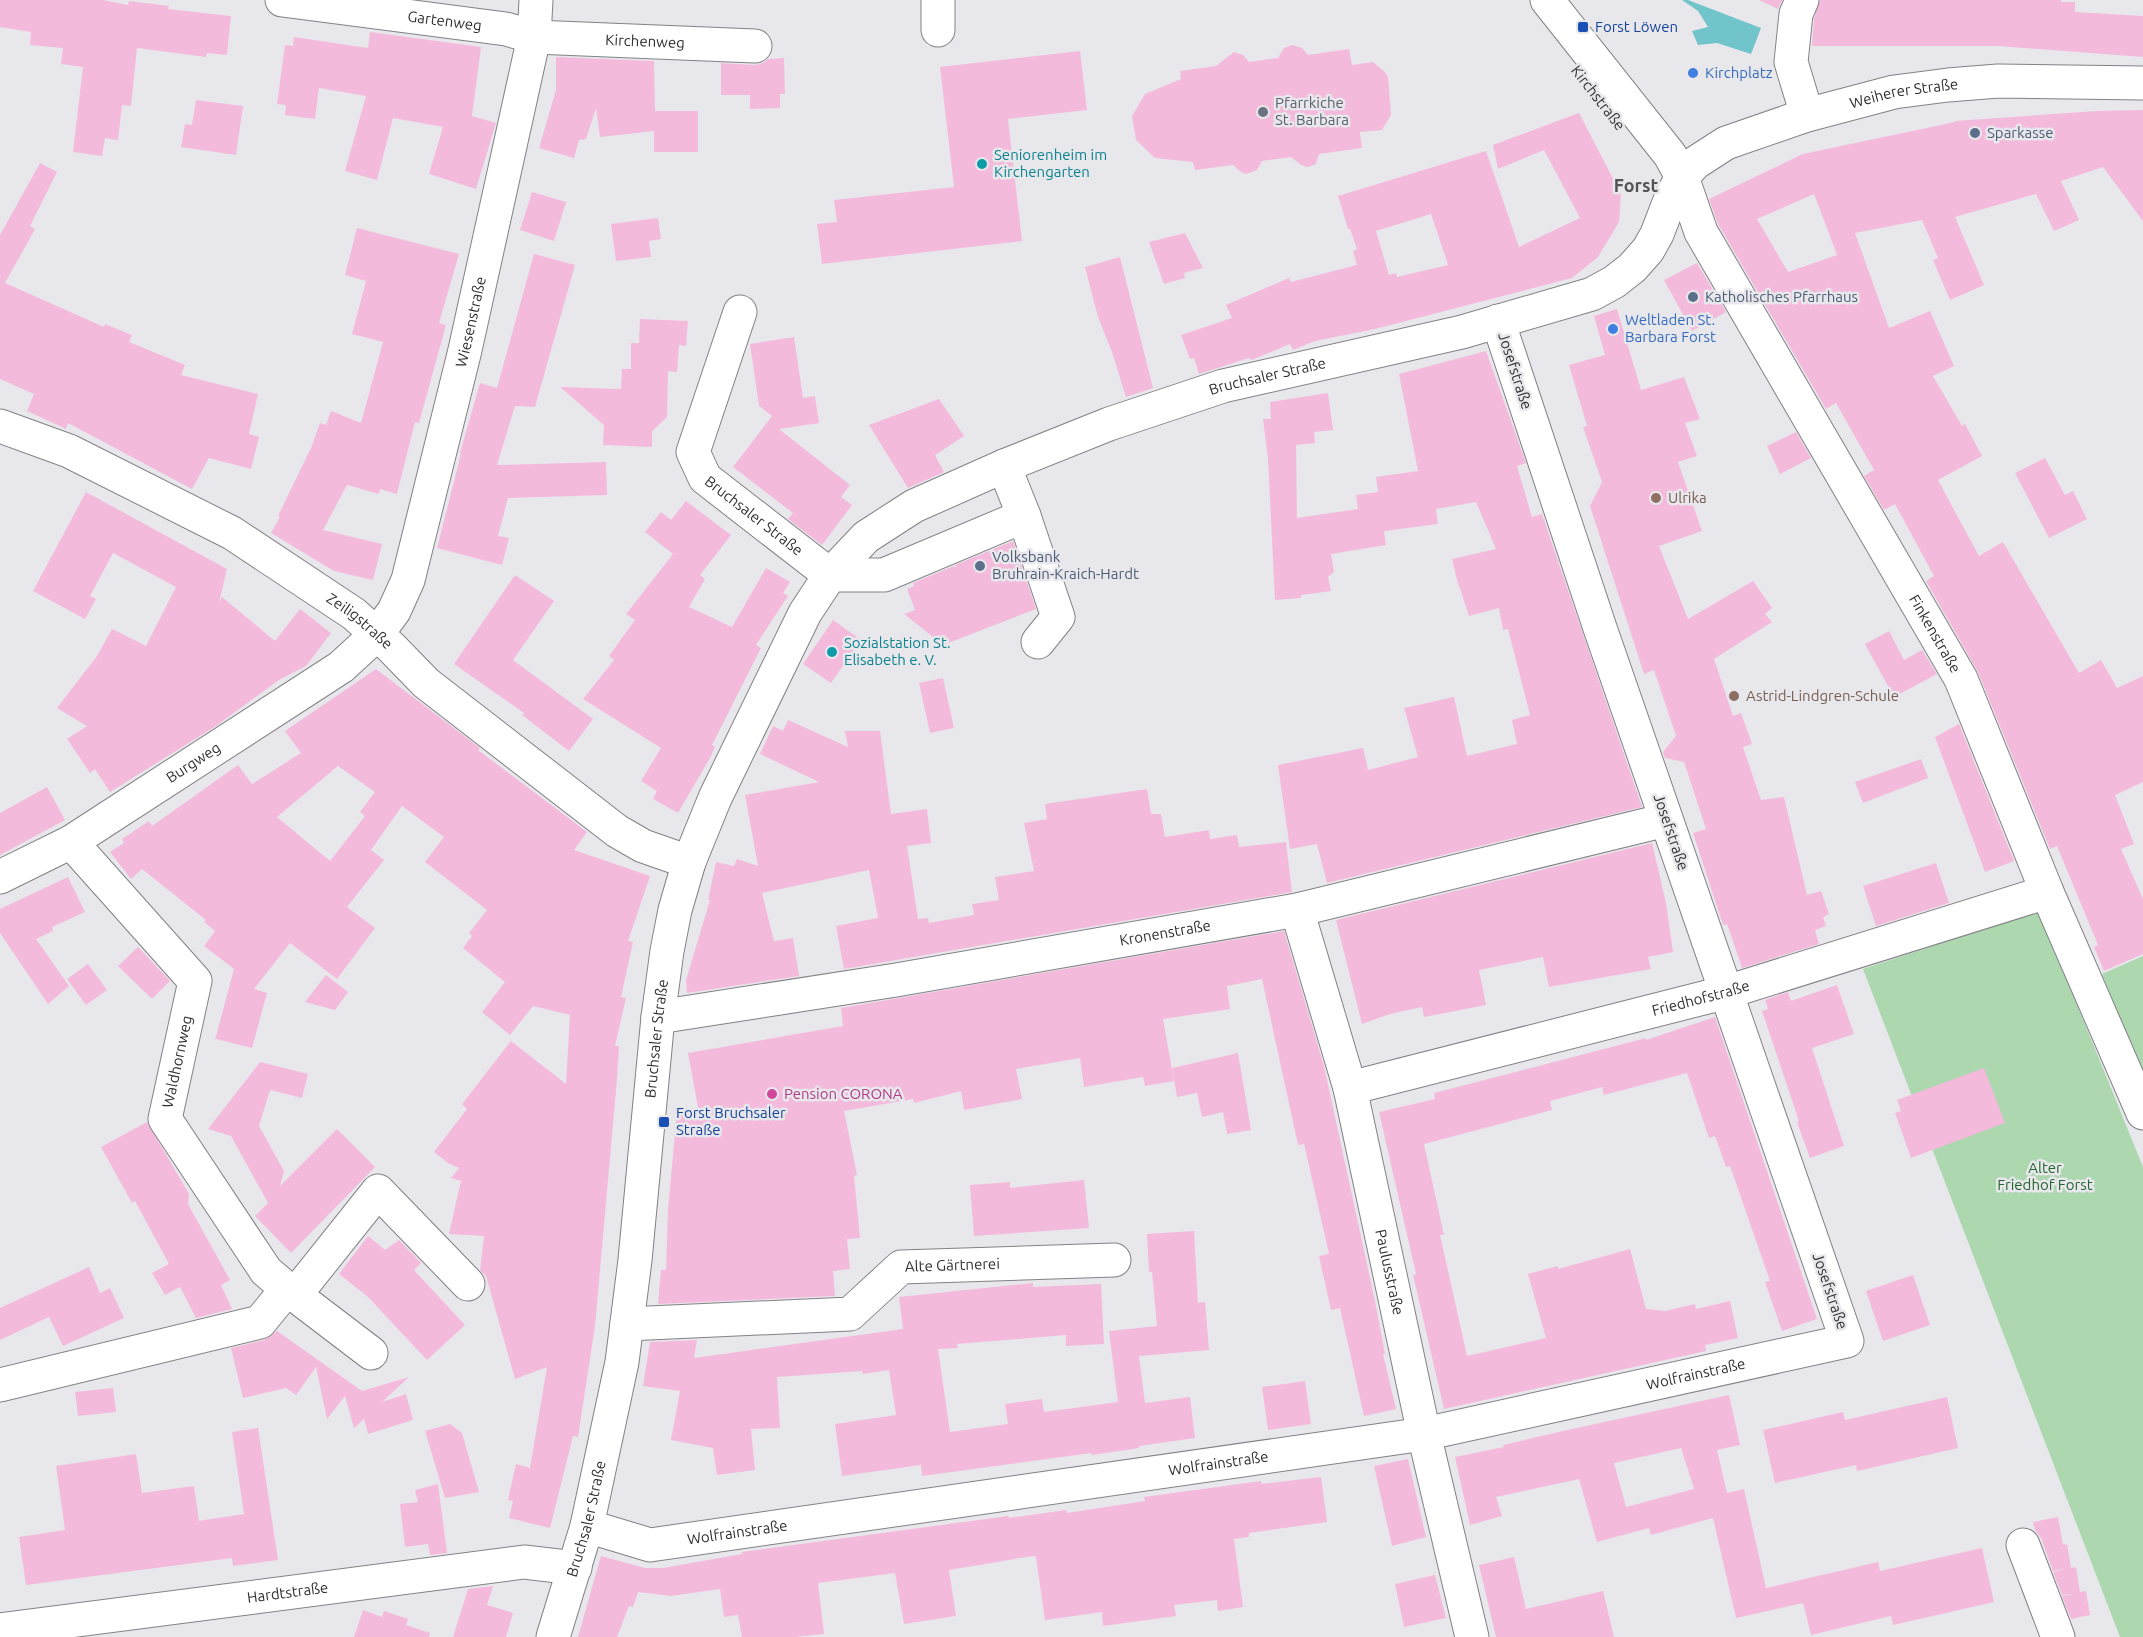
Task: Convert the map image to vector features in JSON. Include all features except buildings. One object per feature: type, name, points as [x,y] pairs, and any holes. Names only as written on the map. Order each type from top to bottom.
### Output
[{"type":"street","name":"Gartenweg","points":[[282,0],[506,29],[534,38]]},
{"type":"street","name":"Wiesenstraße","points":[[377,634],[394,611],[408,580],[465,350],[534,38],[536,0]]},
{"type":"street","name":"Kirchstraße","points":[[1526,0],[1555,43],[1677,186]]},
{"type":"street","name":"Kirchstraße","points":[[1547,0],[1670,155],[1677,186]]},
{"type":"street","points":[[1802,0],[1796,14],[1791,62],[1807,115]]},
{"type":"street","name":"Kirchenweg","points":[[534,38],[755,46]]},
{"type":"street","name":"Weiherer Straße","points":[[1677,186],[1695,163],[1726,143],[1807,115],[1894,92],[1998,81],[2143,83]]},
{"type":"street","name":"Bruchsaler Straße","points":[[553,1637],[587,1526],[612,1415],[627,1324],[658,1017],[675,910],[689,862],[715,798],[804,613],[830,575],[867,537],[914,506],[1004,466],[1109,424],[1223,386],[1451,334],[1592,294],[1614,282],[1632,268],[1648,250],[1677,186]]},
{"type":"street","name":"Finkenstraße","points":[[1677,186],[1701,232],[1961,679],[2047,892],[2143,1113]]},
{"type":"street","name":"Bruchsaler Straße","points":[[740,312],[693,452],[705,478],[830,575]]},
{"type":"street","name":"Josefstraße","points":[[1498,321],[1666,820],[1847,1341]]},
{"type":"street","name":"Zeiligstraße","points":[[0,426],[69,452],[232,533],[354,614],[426,683],[617,831],[643,846],[689,862]]},
{"type":"street","points":[[1004,466],[1024,516],[1058,617],[1038,642]]},
{"type":"street","points":[[830,575],[884,575],[1024,516]]},
{"type":"street","name":"Burgweg","points":[[0,877],[71,842],[341,667],[377,634]]},
{"type":"street","name":"Kronenstraße","points":[[658,1017],[896,980],[1297,910],[1666,820]]},
{"type":"street","name":"Waldhornweg","points":[[71,842],[195,981],[165,1119],[266,1271],[371,1353]]},
{"type":"street","name":"Friedhofstraße","points":[[1350,1088],[1727,992],[2047,892]]},
{"type":"street","name":"Paulusstraße","points":[[1297,910],[1350,1088],[1424,1434],[1472,1637]]},
{"type":"street","points":[[0,1385],[260,1322],[291,1292],[378,1191],[468,1284]]},
{"type":"street","name":"Alte Gärtnerei","points":[[627,1324],[850,1314],[901,1267],[1114,1260]]},
{"type":"street","name":"Wolfrainstraße","points":[[587,1526],[650,1545],[1424,1434],[1847,1341]]},
{"type":"street","points":[[2023,1545],[2058,1637]]},
{"type":"street","name":"Hardtstraße","points":[[0,1630],[524,1562],[575,1568]]},
{"type":"green space","name":"Alter Friedhof Forst","points":[[2039,911],[2143,1167],[2143,1637],[2120,1637],[1863,969]]},
{"type":"green space","points":[[2143,956],[2143,1075],[2102,974]]},
{"type":"water","points":[[1682,0],[1688,0],[1761,28],[1751,54],[1717,43],[1698,45],[1692,31],[1708,27],[1698,11]]},
{"type":"place","name":"Forst Löwen","points":[[1583,27]]},
{"type":"place","name":"Kirchplatz","points":[[1693,73]]},
{"type":"place","name":"Pfarrkiche St. Barbara","points":[[1263,112]]},
{"type":"place","name":"Sparkasse","points":[[1975,133]]},
{"type":"place","name":"Seniorenheim im Kirchengarten","points":[[982,164]]},
{"type":"place","name":"Katholisches Pfarrhaus","points":[[1693,297]]},
{"type":"place","name":"Weltladen St. Barbara Forst","points":[[1613,329]]},
{"type":"place","name":"Ulrika","points":[[1656,498]]},
{"type":"place","name":"Volksbank Bruhrain-Kraich-Hardt","points":[[980,566]]},
{"type":"place","name":"Sozialstation St. Elisabeth e. V.","points":[[832,652]]},
{"type":"place","name":"Astrid-Lindgren-Schule","points":[[1734,696]]},
{"type":"place","name":"Pension CORONA","points":[[772,1094]]},
{"type":"place","name":"Forst Bruchsaler Straße","points":[[664,1122]]},
{"type":"district","name":"Forst","points":[[1636,186]]}]
